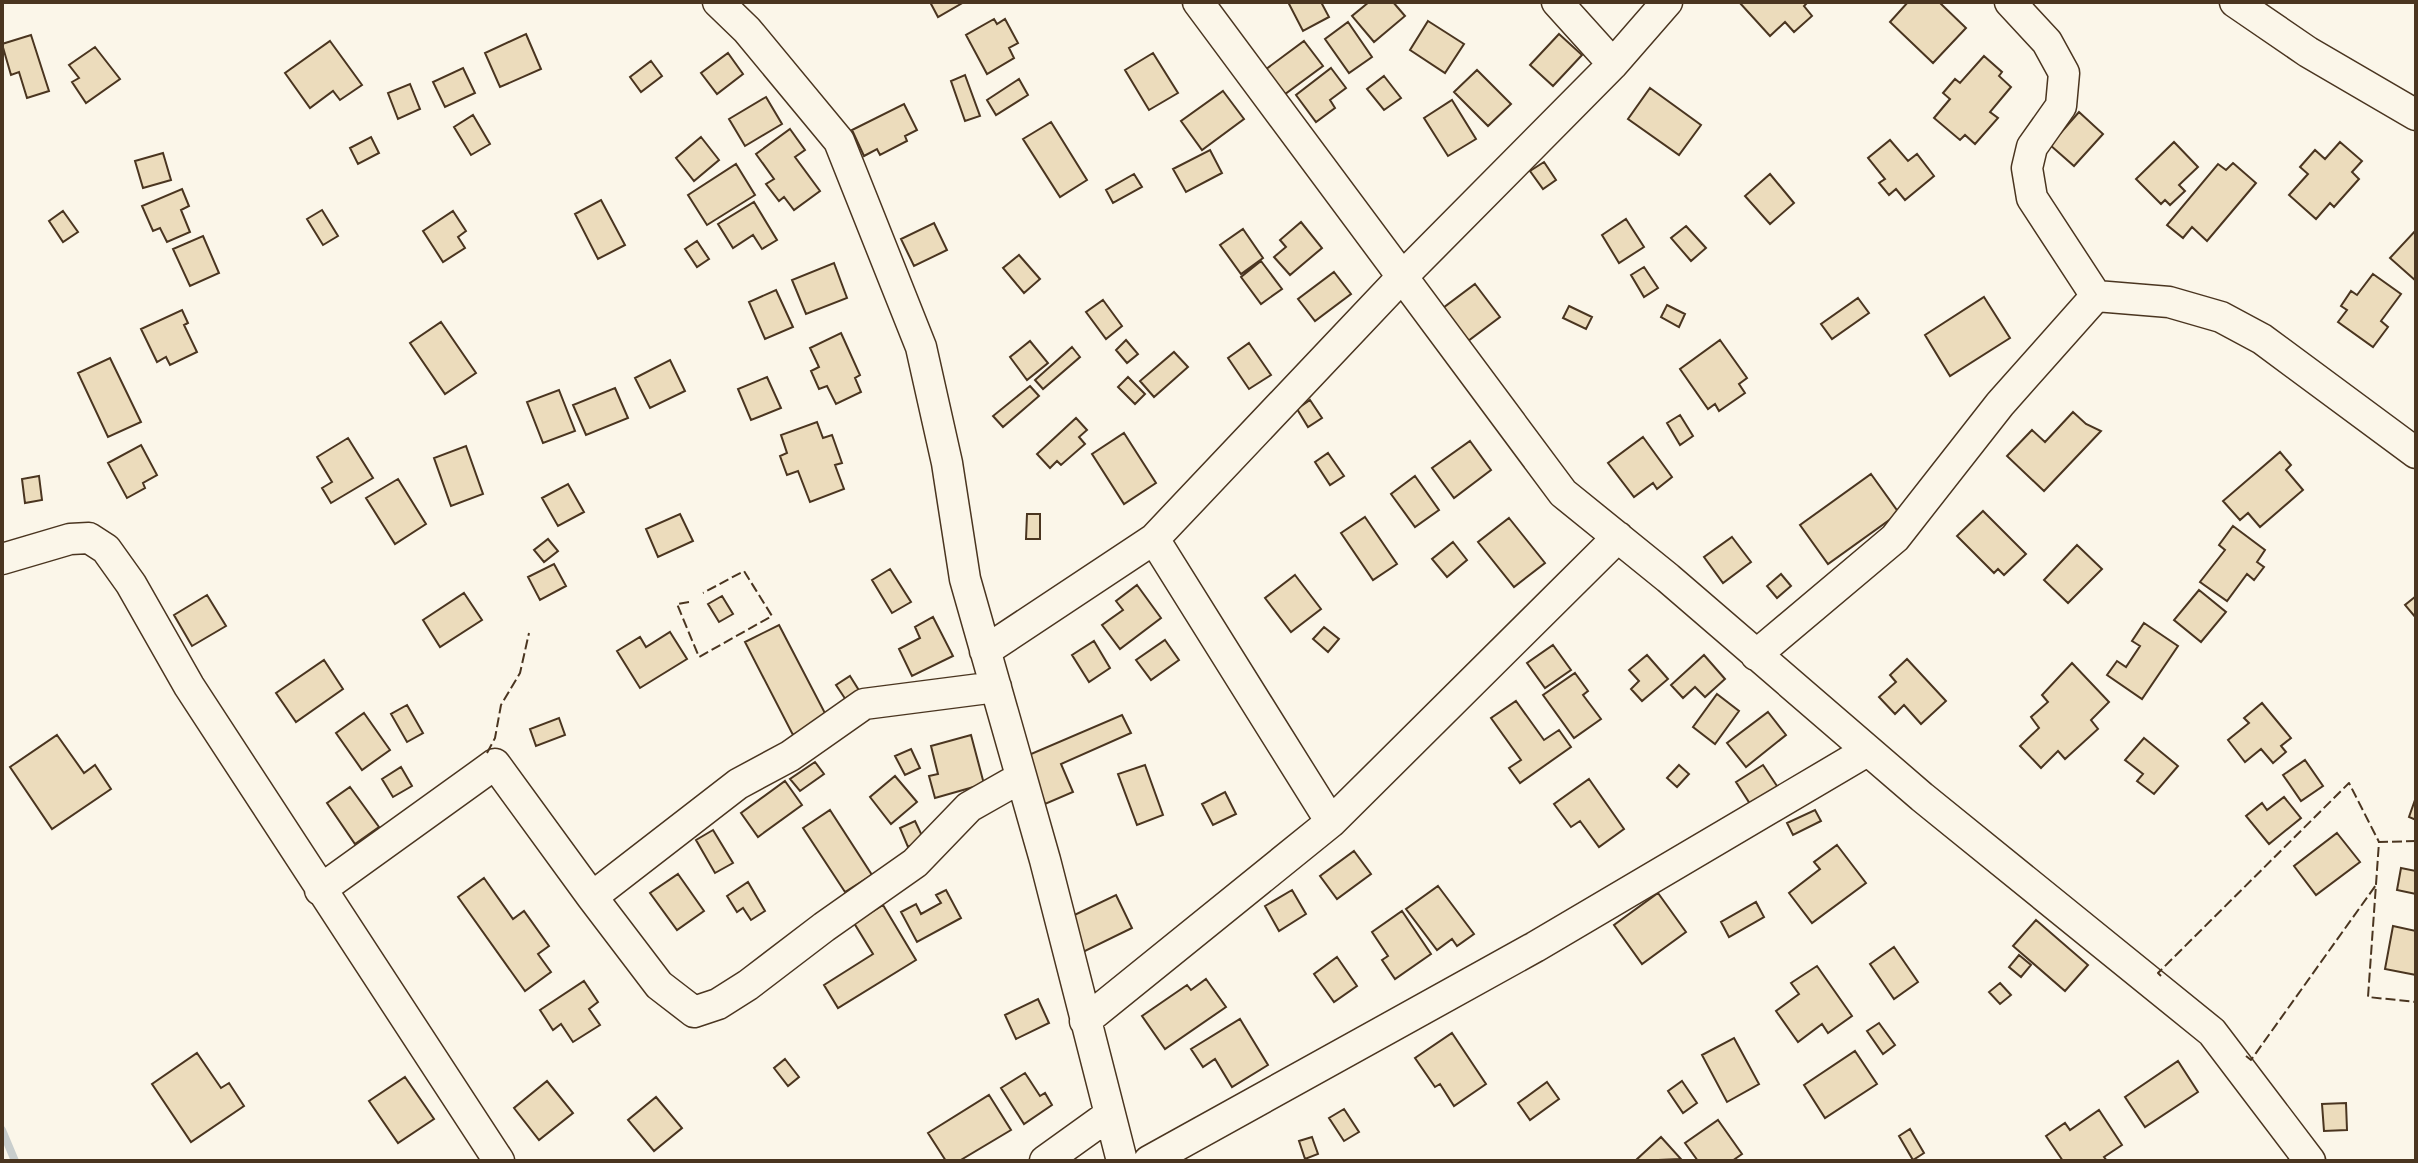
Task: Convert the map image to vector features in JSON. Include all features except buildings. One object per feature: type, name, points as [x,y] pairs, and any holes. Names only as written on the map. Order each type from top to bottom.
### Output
[{"type":"street","points":[[718,2],[756,40],[839,141],[921,347],[947,463],[965,579],[1045,860],[1122,1161]]},
{"type":"street","points":[[1198,2],[1563,493],[1867,751],[2212,1032],[2310,1161]]},
{"type":"street","points":[[1557,2],[1613,64]]},
{"type":"street","points":[[985,651],[1154,539],[1402,277],[1613,64],[1667,2]]},
{"type":"street","points":[[2010,2],[2047,42],[2064,73],[2061,106],[2032,147],[2027,168],[2032,198],[2096,296]]},
{"type":"street","points":[[2235,2],[2308,52],[2416,115]]},
{"type":"street","points":[[2096,296],[2169,302],[2221,317],[2262,339],[2416,453]]},
{"type":"street","points":[[1756,655],[1895,538],[2000,404],[2096,296]]},
{"type":"street","points":[[1085,1021],[1331,822],[1618,537]]},
{"type":"street","points":[[2,559],[70,539],[89,538],[106,549],[131,584],[189,686],[499,1161]]},
{"type":"street","points":[[1154,539],[1331,822]]},
{"type":"street","points":[[592,897],[738,784],[790,756],[864,704],[996,687]]},
{"type":"street","points":[[1149,1161],[1535,947],[1867,751]]},
{"type":"street","points":[[320,890],[495,764],[659,985],[694,1012],[718,1004],[748,985],[915,863],[969,807],[1020,778]]},
{"type":"street","points":[[1045,1161],[1109,1115]]},
{"type":"waterway","points":[[2,1130],[15,1161]]},
{"type":"fence","points":[[689,602],[677,604],[699,657],[772,616],[744,571],[703,593]]},
{"type":"fence","points":[[487,753],[495,738],[501,705],[520,673],[529,633]]},
{"type":"fence","points":[[2161,976],[2158,973],[2349,783],[2379,842]]},
{"type":"fence","points":[[2416,841],[2379,842],[2368,997],[2416,1002]]},
{"type":"fence","points":[[2246,1056],[2251,1060],[2376,885]]}]
